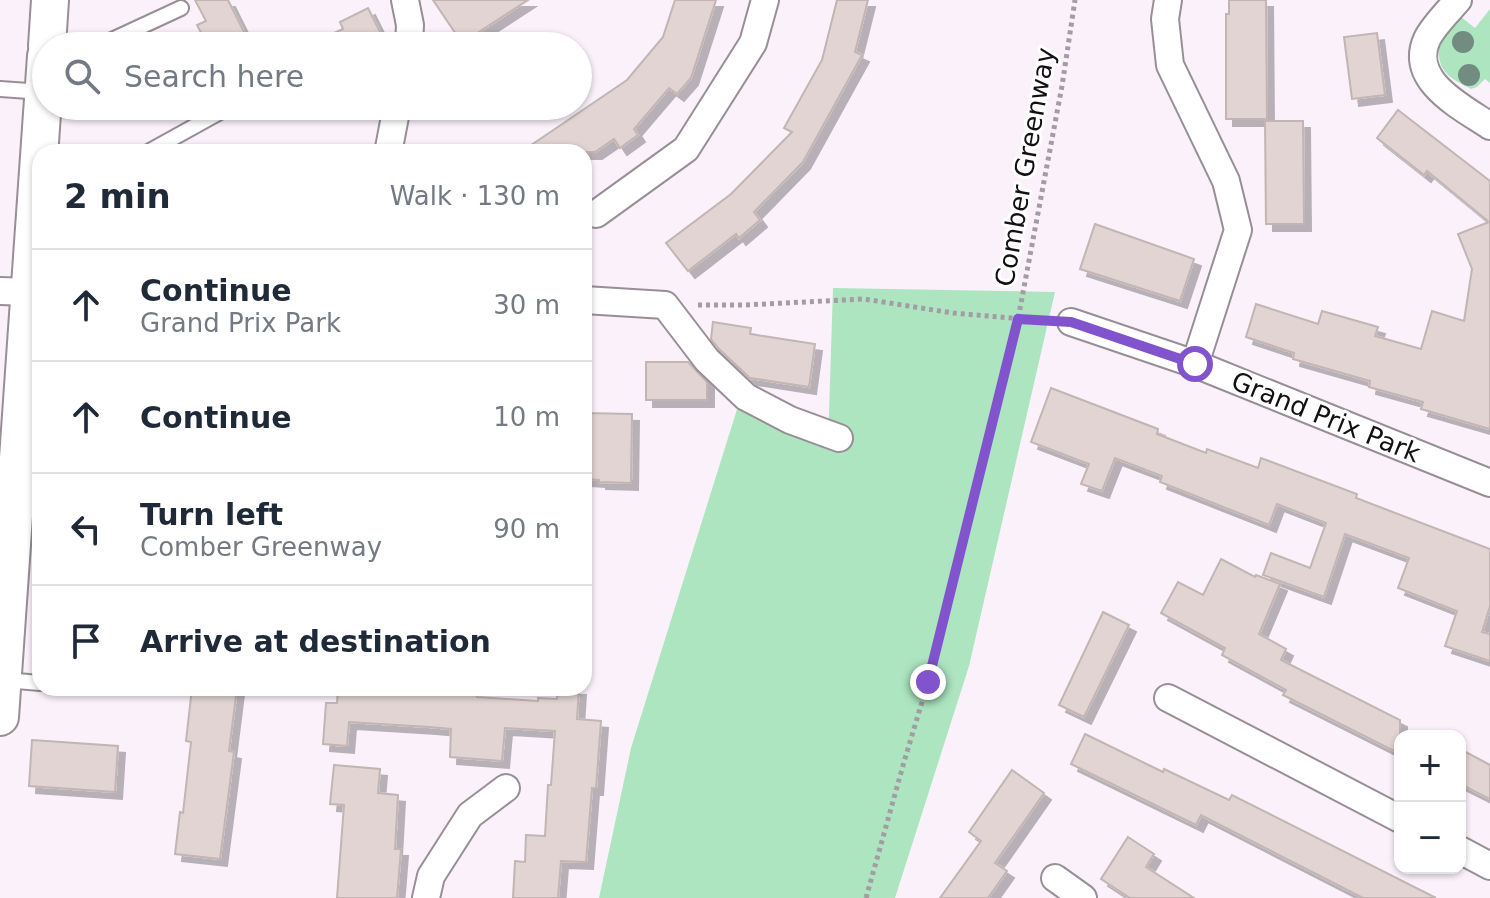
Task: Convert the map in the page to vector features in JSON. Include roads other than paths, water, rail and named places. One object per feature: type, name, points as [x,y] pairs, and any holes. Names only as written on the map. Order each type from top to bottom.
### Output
[{"type":"street","points":[[48,32],[50,0]]},
{"type":"street","points":[[405,0],[410,32]]},
{"type":"street","points":[[596,214],[686,149],[753,43],[765,0]]},
{"type":"street","points":[[1168,0],[1165,19],[1170,65],[1226,181],[1238,230],[1195,364]]},
{"type":"street","points":[[1458,0],[1427,40],[1423,58],[1426,72],[1434,86],[1490,126]]},
{"type":"street","points":[[41,144],[43,120]]},
{"type":"street","points":[[390,144],[393,120]]},
{"type":"street","points":[[32,212],[15,291],[32,331]]},
{"type":"street","points":[[592,300],[665,305],[707,360],[746,397],[790,420],[839,438]]},
{"type":"street","name":"Grand Prix Park","points":[[1071,322],[1195,364],[1490,483]]},
{"type":"street","points":[[0,717],[9,460],[31,414],[32,388]]},
{"type":"street","points":[[1168,698],[1394,816]]},
{"type":"street","points":[[426,898],[431,876],[470,815],[506,788]]},
{"type":"street","points":[[1466,853],[1490,866]]},
{"type":"street","points":[[1055,878],[1083,898]]},
{"type":"lane","points":[[129,32],[181,8]]},
{"type":"lane","points":[[0,89],[32,81]]},
{"type":"lane","points":[[162,144],[206,120]]},
{"type":"lane","points":[[3,680],[32,682]]}]
